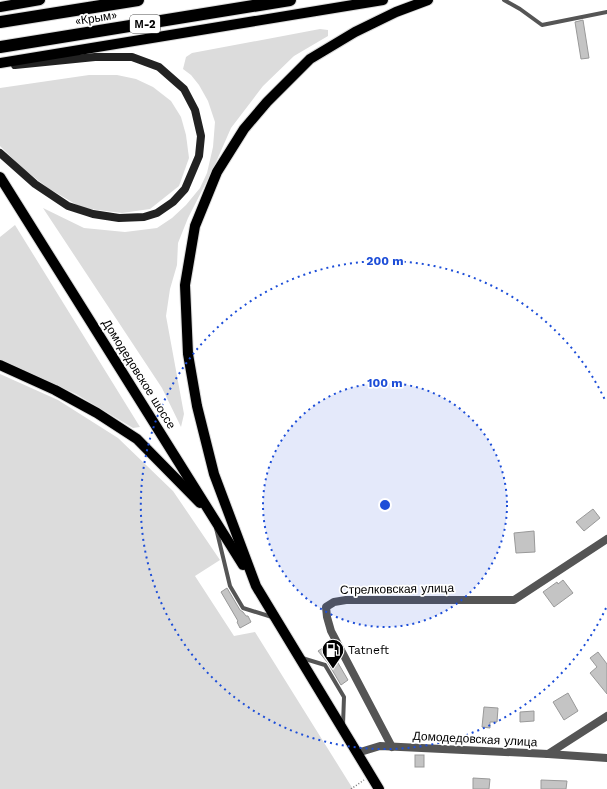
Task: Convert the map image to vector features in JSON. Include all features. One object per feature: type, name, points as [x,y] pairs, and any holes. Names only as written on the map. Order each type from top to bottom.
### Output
[{"type":"highway","name":"«Крым»","points":[[0,22],[138,0]]},
{"type":"highway","name":"«Крым»","points":[[0,47],[290,0]]},
{"type":"main road","points":[[0,7],[40,0]]},
{"type":"main road","points":[[0,63],[383,0]]},
{"type":"main road","points":[[378,789],[256,586],[214,474],[197,406],[188,354],[185,285],[196,226],[217,172],[244,129],[267,102],[310,59],[355,32],[396,12],[428,0]]},
{"type":"main road","points":[[0,66],[95,57],[132,57],[159,67],[184,89],[195,110],[201,136],[199,156],[185,189],[173,202],[157,213],[144,217],[119,218],[93,214],[68,206],[35,184],[0,154]]},
{"type":"main road","name":"Домодедовское шоссе","points":[[0,177],[256,586]]},
{"type":"main road","points":[[0,365],[54,390],[97,413],[137,439],[214,518]]},
{"type":"street","name":"Стрелковская улица","points":[[392,747],[331,631],[326,617],[326,607],[334,602],[346,600],[514,600],[607,539]]},
{"type":"street","name":"Домодедовская улица","points":[[357,753],[380,746],[548,754],[607,716]]},
{"type":"street","points":[[548,754],[607,758]]},
{"type":"lane","points":[[504,0],[520,9],[542,25],[607,12]]},
{"type":"lane","points":[[214,518],[230,586],[243,608],[275,618]]},
{"type":"lane","points":[[298,656],[325,665],[344,697],[342,730]]},
{"type":"path","points":[[351,789],[370,776]]},
{"type":"shaded area","points":[[320,29],[328,30],[328,36],[294,56],[263,86],[231,128],[213,169],[188,218],[178,243],[177,265],[170,289],[166,316],[184,414],[181,427],[162,388],[43,208],[84,228],[125,232],[157,228],[172,218],[186,205],[200,188],[207,173],[213,147],[215,122],[208,101],[199,85],[191,75],[183,69],[186,57],[192,53]]},
{"type":"shaded area","points":[[89,75],[117,75],[136,79],[153,87],[171,101],[181,117],[186,135],[189,158],[179,186],[150,209],[122,213],[82,208],[48,188],[22,168],[0,146],[0,88]]},
{"type":"shaded area","points":[[15,225],[140,427],[133,428],[76,394],[0,360],[0,237]]},
{"type":"shaded area","points":[[0,374],[58,400],[118,438],[173,491],[220,560],[195,576],[234,636],[255,632],[353,789],[0,789]]},
{"type":"building","points":[[583,20],[589,58],[581,59],[575,22]]},
{"type":"building","points":[[593,509],[600,518],[584,531],[576,522]]},
{"type":"building","points":[[534,531],[535,552],[516,553],[514,533]]},
{"type":"building","points":[[563,580],[573,593],[554,607],[543,592],[557,582],[558,584]]},
{"type":"building","points":[[227,588],[240,610],[248,616],[251,622],[240,628],[237,622],[238,621],[221,592]]},
{"type":"building","points":[[329,644],[332,650],[331,651],[348,680],[341,685],[328,663],[318,651]]},
{"type":"building","points":[[598,652],[607,664],[607,694],[590,673],[597,667],[590,658]]},
{"type":"building","points":[[568,693],[578,711],[564,720],[553,702]]},
{"type":"building","points":[[484,707],[498,708],[497,722],[490,722],[490,728],[482,727]]},
{"type":"building","points":[[534,711],[534,721],[520,722],[520,712]]},
{"type":"building","points":[[415,755],[424,755],[424,767],[415,767]]},
{"type":"building","points":[[473,778],[490,779],[489,789],[473,789]]},
{"type":"building","points":[[541,780],[567,781],[566,789],[541,789]]},
{"type":"place","name":"Tatneft","points":[[333,670]]}]
